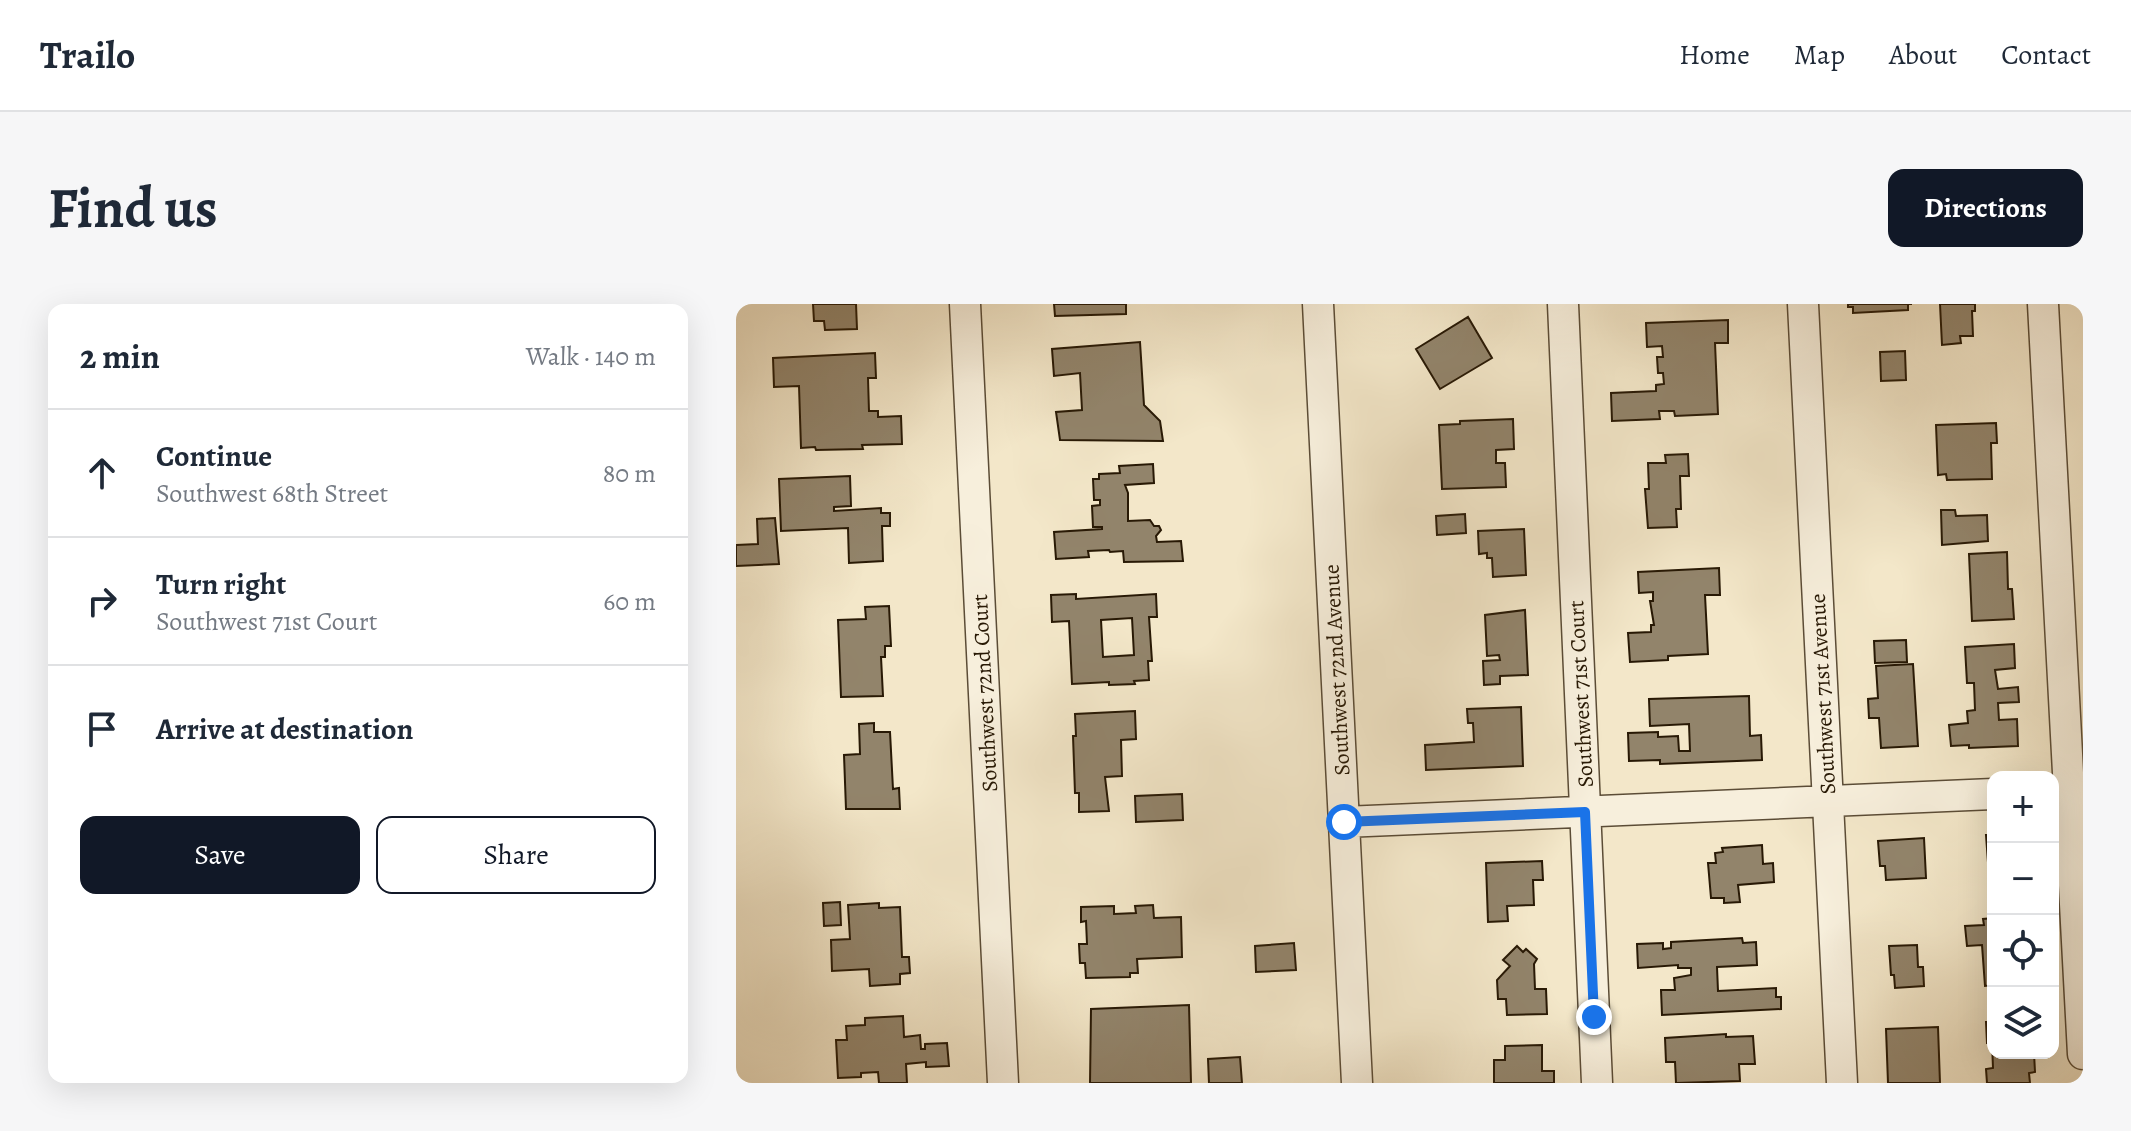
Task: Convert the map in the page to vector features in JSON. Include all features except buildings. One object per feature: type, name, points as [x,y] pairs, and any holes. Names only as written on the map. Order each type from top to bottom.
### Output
[{"type":"street","name":"Southwest 72nd Court","points":[[965,304],[1003,1083]]},
{"type":"street","name":"Southwest 72nd Avenue","points":[[1318,304],[1357,1083]]},
{"type":"street","name":"Southwest 71st Court","points":[[1563,304],[1597,1083]]},
{"type":"street","name":"Southwest 71st Avenue","points":[[1803,304],[1842,1083]]},
{"type":"street","points":[[2043,304],[2061,792],[2083,1054]]},
{"type":"street","points":[[1344,822],[1987,794]]},
{"type":"route","points":[[1344,822],[1585,812],[1594,1017]]}]
